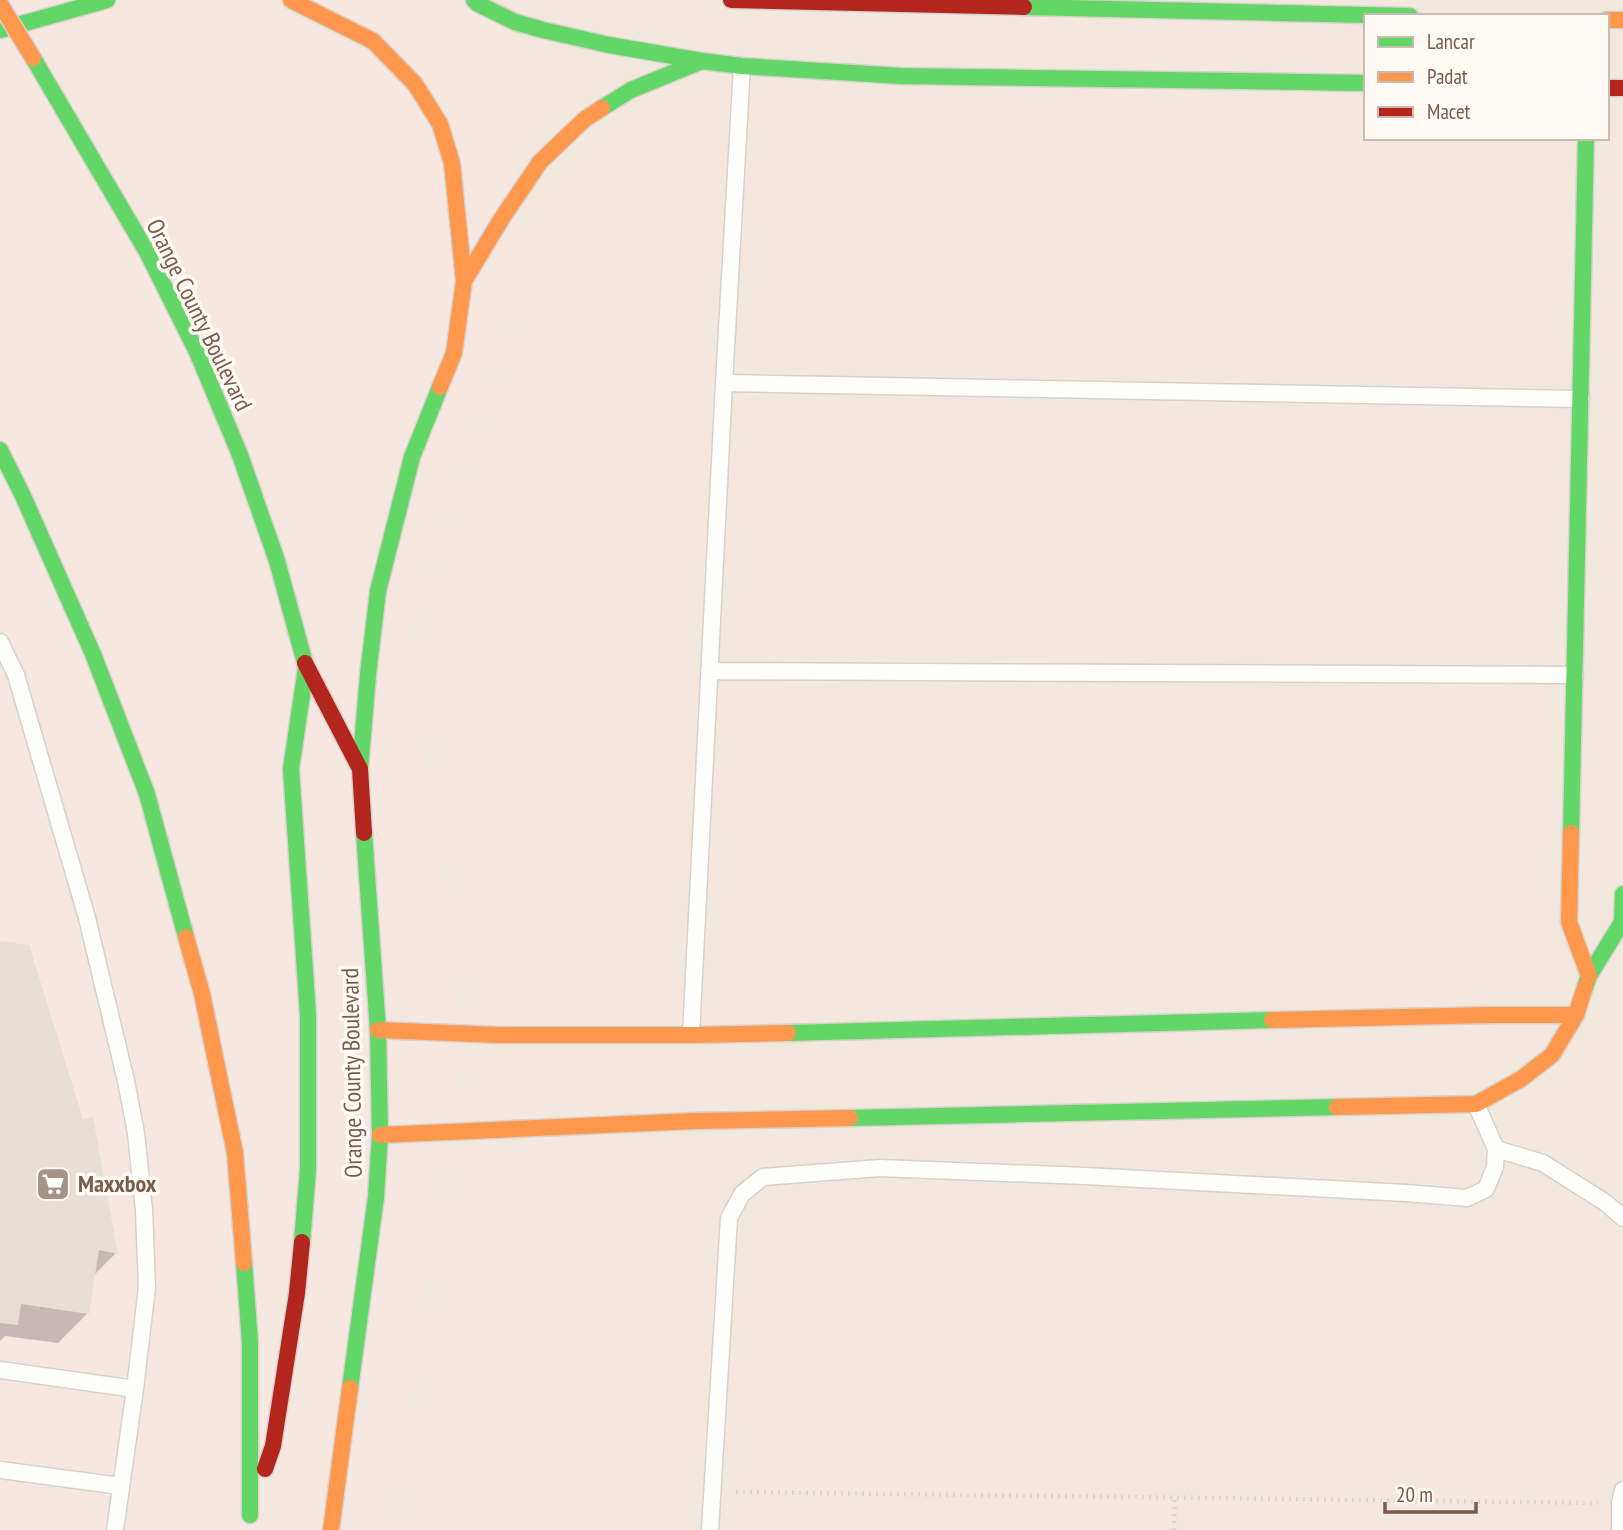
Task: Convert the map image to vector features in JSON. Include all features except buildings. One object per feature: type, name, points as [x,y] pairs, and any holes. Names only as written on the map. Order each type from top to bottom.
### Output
[{"type":"main road","points":[[0,30],[107,0]]},
{"type":"main road","points":[[291,0],[373,41],[415,84],[440,124],[452,163],[464,281],[454,353],[412,457],[378,591],[360,769]]},
{"type":"main road","points":[[474,0],[515,22],[543,30],[608,45],[742,66],[901,76],[1364,83]]},
{"type":"main road","points":[[741,0],[1364,15]]},
{"type":"main road","name":"Orange County Boulevard","points":[[0,4],[147,252],[197,352],[240,455],[277,561],[306,668],[360,769],[378,1030],[380,1135],[376,1197],[331,1530]]},
{"type":"main road","points":[[464,281],[540,162],[585,119],[631,90],[702,61]]},
{"type":"main road","points":[[1586,140],[1569,922],[1589,976]]},
{"type":"main road","points":[[0,450],[93,654],[147,794],[202,994],[234,1153],[250,1342],[249,1522]]},
{"type":"main road","name":"Orange County Boulevard","points":[[249,1522],[273,1446],[297,1293],[308,1170],[308,1015],[291,769],[306,668]]},
{"type":"main road","points":[[380,1135],[694,1121],[1476,1104],[1521,1079],[1552,1055],[1576,1015],[1589,976],[1622,922],[1623,894]]},
{"type":"main road","points":[[378,1030],[499,1035],[691,1035],[1576,1015]]},
{"type":"lane","points":[[691,1035],[723,383],[742,66]]},
{"type":"lane","points":[[723,383],[1581,399]]},
{"type":"lane","points":[[0,642],[16,675],[87,918],[133,1120],[144,1210],[147,1287],[115,1530]]},
{"type":"lane","points":[[709,671],[1575,675]]},
{"type":"lane","points":[[710,1530],[729,1219],[742,1194],[763,1177],[880,1168],[1099,1177],[1467,1198],[1486,1189],[1495,1167],[1496,1149],[1476,1104]]},
{"type":"lane","points":[[1496,1149],[1543,1163],[1606,1203],[1623,1218]]},
{"type":"lane","points":[[0,1370],[135,1389]]},
{"type":"lane","points":[[0,1470],[121,1486]]},
{"type":"lane","points":[[1620,1530],[1622,1497]]},
{"type":"path","points":[[712,1492],[1175,1497],[1622,1497]]},
{"type":"path","points":[[1174,1530],[1175,1497]]},
{"type":"shaded area","points":[[0,0],[1623,0],[1623,1530],[0,1530]]},
{"type":"shaded area","points":[[0,0],[482,0],[517,51],[515,289],[407,623],[462,1040],[388,1530],[0,1530]]},
{"type":"traffic: fast","points":[[0,30],[107,0]]},
{"type":"traffic: fast","points":[[474,0],[515,22],[543,30],[609,45],[742,66],[901,76],[1364,83]]},
{"type":"traffic: fast","points":[[1024,7],[1364,15]]},
{"type":"traffic: fast","points":[[33,58],[147,252],[197,352],[240,455],[277,561],[305,663]]},
{"type":"traffic: fast","points":[[602,108],[631,90],[702,61]]},
{"type":"traffic: fast","points":[[1571,833],[1586,140]]},
{"type":"traffic: fast","points":[[360,769],[378,591],[412,457],[440,387]]},
{"type":"traffic: fast","points":[[0,450],[93,654],[147,794],[186,937]]},
{"type":"traffic: fast","points":[[302,1242],[308,1170],[308,1015],[291,769],[306,668]]},
{"type":"traffic: fast","points":[[350,1388],[376,1197],[380,1135],[378,1030],[364,833]]},
{"type":"traffic: fast","points":[[1585,987],[1622,922],[1623,894]]},
{"type":"traffic: fast","points":[[788,1033],[1272,1020]]},
{"type":"traffic: fast","points":[[850,1118],[1337,1107]]},
{"type":"traffic: fast","points":[[244,1263],[250,1342],[250,1515]]},
{"type":"traffic: slow","points":[[291,0],[373,41],[415,84],[440,124],[452,163],[464,281],[454,353],[440,387]]},
{"type":"traffic: slow","points":[[0,4],[33,58]]},
{"type":"traffic: slow","points":[[1609,20],[1623,20]]},
{"type":"traffic: slow","points":[[464,281],[540,162],[585,119],[602,108]]},
{"type":"traffic: slow","points":[[1571,833],[1569,922],[1589,976]]},
{"type":"traffic: slow","points":[[186,937],[202,994],[235,1153],[244,1263]]},
{"type":"traffic: slow","points":[[1337,1107],[1476,1104],[1521,1079],[1552,1055],[1576,1015],[1585,987]]},
{"type":"traffic: slow","points":[[1272,1020],[1576,1015]]},
{"type":"traffic: slow","points":[[378,1030],[499,1035],[788,1033]]},
{"type":"traffic: slow","points":[[380,1135],[694,1121],[850,1118]]},
{"type":"traffic: slow","points":[[331,1530],[350,1388]]},
{"type":"traffic: jam","points":[[731,0],[1024,7]]},
{"type":"traffic: jam","points":[[1609,88],[1623,88]]},
{"type":"traffic: jam","points":[[305,663],[360,769],[364,833]]},
{"type":"traffic: jam","points":[[265,1469],[273,1446],[297,1293],[302,1242]]},
{"type":"place","name":"Maxxbox","points":[[53,1184]]}]
